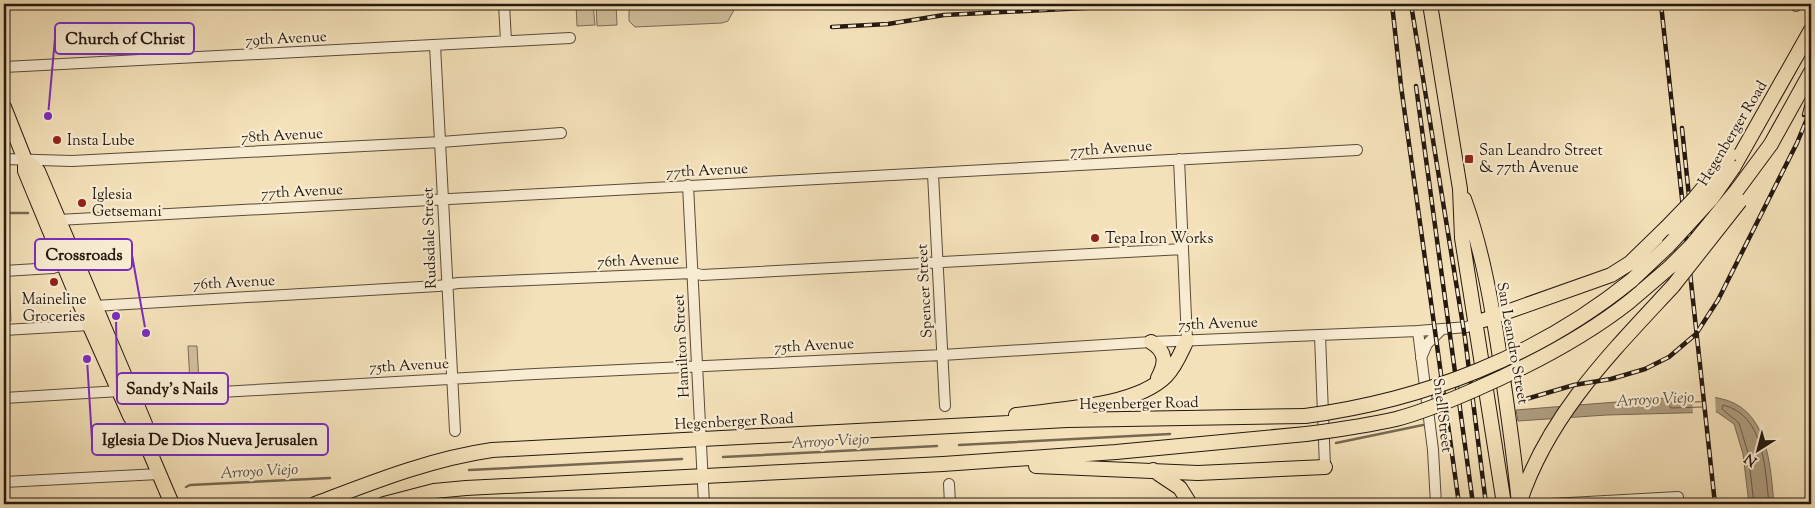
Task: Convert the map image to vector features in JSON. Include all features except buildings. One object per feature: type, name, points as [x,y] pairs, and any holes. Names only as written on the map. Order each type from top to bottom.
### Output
[{"type":"main road","name":"San Leandro Street","points":[[1430,4],[1460,189],[1462,238],[1504,504]]},
{"type":"main road","name":"Hegenberger Road","points":[[315,504],[393,474],[461,454],[492,450],[1083,420],[1305,416],[1366,407],[1394,400],[1474,373],[1559,332],[1599,307],[1632,280],[1668,246],[1712,198],[1731,162],[1763,114],[1811,30]]},
{"type":"main road","points":[[1519,504],[1531,470],[1544,444],[1591,375],[1673,286],[1738,196],[1771,144],[1811,72]]},
{"type":"main road","points":[[4,107],[25,160],[25,171],[63,265],[137,429],[146,443],[172,504]]},
{"type":"main road","points":[[25,160],[38,172],[145,424],[146,443]]},
{"type":"main road","name":"75th Avenue","points":[[1476,323],[1611,275],[1630,263],[1731,162]]},
{"type":"main road","name":"San Leandro Street","points":[[1460,189],[1477,236],[1493,317],[1515,460],[1519,504]]},
{"type":"main road","name":"Hegenberger Road","points":[[384,504],[434,491],[466,488],[948,463],[1116,452],[1306,434],[1397,418],[1453,399],[1512,374],[1590,332],[1670,267],[1738,196]]},
{"type":"main road","points":[[946,427],[1116,399],[1155,385],[1175,365],[1187,340]]},
{"type":"main road","points":[[1151,342],[1161,351],[1165,364],[1155,385]]},
{"type":"main road","points":[[1493,435],[1507,454],[1515,460],[1529,459],[1544,444]]},
{"type":"main road","points":[[948,463],[1198,473],[1325,467]]},
{"type":"main road","points":[[1153,470],[1180,488],[1187,502]]},
{"type":"street","points":[[504,4],[506,41]]},
{"type":"street","name":"79th Avenue","points":[[4,68],[570,38]]},
{"type":"street","name":"Rudsdale Street","points":[[434,44],[441,142],[454,431]]},
{"type":"street","name":"78th Avenue","points":[[4,159],[51,162],[441,142],[561,133]]},
{"type":"street","name":"77th Avenue","points":[[58,220],[1357,150]]},
{"type":"street","points":[[1178,159],[1187,340]]},
{"type":"street","name":"Spencer Street","points":[[933,174],[945,406]]},
{"type":"street","name":"Hamilton Street","points":[[688,185],[704,504]]},
{"type":"street","name":"76th Avenue","points":[[94,306],[446,286],[467,282],[693,273],[699,275],[1183,249]]},
{"type":"street","points":[[4,271],[53,268],[63,265]]},
{"type":"street","name":"75th Avenue","points":[[134,397],[942,355],[1187,340],[1442,329],[1467,327],[1476,323]]},
{"type":"street","points":[[4,330],[90,326]]},
{"type":"street","points":[[1421,358],[1427,344],[1442,329]]},
{"type":"street","name":"Snell Street","points":[[1418,330],[1433,450],[1436,504]]},
{"type":"street","points":[[1320,335],[1325,467]]},
{"type":"street","points":[[4,398],[120,391]]},
{"type":"street","points":[[4,482],[159,474]]},
{"type":"street","points":[[949,484],[950,504]]},
{"type":"street","points":[[1551,504],[1678,497]]},
{"type":"shaded area","points":[[576,4],[593,4],[595,25],[577,26]]},
{"type":"shaded area","points":[[596,4],[616,4],[617,25],[597,26]]},
{"type":"shaded area","points":[[629,4],[732,4],[734,10],[728,21],[722,23],[635,27],[629,21]]},
{"type":"shaded area","points":[[9,277],[11,321],[4,322],[4,278]]},
{"type":"shaded area","points":[[188,346],[197,346],[199,382],[190,383]]},
{"type":"water","points":[[1704,396],[1718,398],[1735,403],[1747,413],[1757,425],[1768,455],[1774,504],[1749,504],[1743,454],[1734,424],[1717,412],[1607,415],[1518,421],[1516,410]]},
{"type":"pier","points":[[1715,395],[1716,414],[1693,415],[1692,396]]},
{"type":"waterway","name":"Arroyo Viejo","points":[[4,213],[28,213]]},
{"type":"waterway","name":"Arroyo Viejo","points":[[1336,443],[1423,425]]},
{"type":"waterway","name":"Arroyo Viejo","points":[[959,445],[1170,434]]},
{"type":"waterway","name":"Arroyo Viejo","points":[[723,457],[937,446]]},
{"type":"waterway","name":"Arroyo Viejo","points":[[469,470],[682,459]]},
{"type":"waterway","name":"Arroyo Viejo","points":[[186,487],[190,485],[330,478]]},
{"type":"railway","points":[[832,27],[888,24],[944,15],[1164,4]]},
{"type":"railway","points":[[1392,4],[1401,86],[1459,504]]},
{"type":"railway","points":[[1411,4],[1465,338],[1486,504]]},
{"type":"railway","points":[[1661,4],[1715,504]]},
{"type":"railway","points":[[1416,86],[1473,504]]},
{"type":"railway","points":[[1804,115],[1811,88]]},
{"type":"railway","points":[[1523,400],[1574,385],[1611,379],[1645,369],[1669,357],[1696,334],[1718,300],[1797,143],[1811,109]]},
{"type":"railway","points":[[1682,128],[1696,265]]},
{"type":"place","name":"Church of Christ","points":[[48,116]]},
{"type":"place","name":"Insta Lube","points":[[57,140]]},
{"type":"place","name":"San Leandro Street & 77th Avenue","points":[[1469,159]]},
{"type":"place","name":"Iglesia Getsemani","points":[[82,203]]},
{"type":"place","name":"Tepa Iron Works","points":[[1095,238]]},
{"type":"place","name":"Maineline Groceries","points":[[54,282]]},
{"type":"place","name":"Sandy's Nails","points":[[116,316]]},
{"type":"place","name":"Crossroads","points":[[146,333]]},
{"type":"place","name":"Iglesia De Dios Nueva Jerusalen","points":[[87,359]]}]
